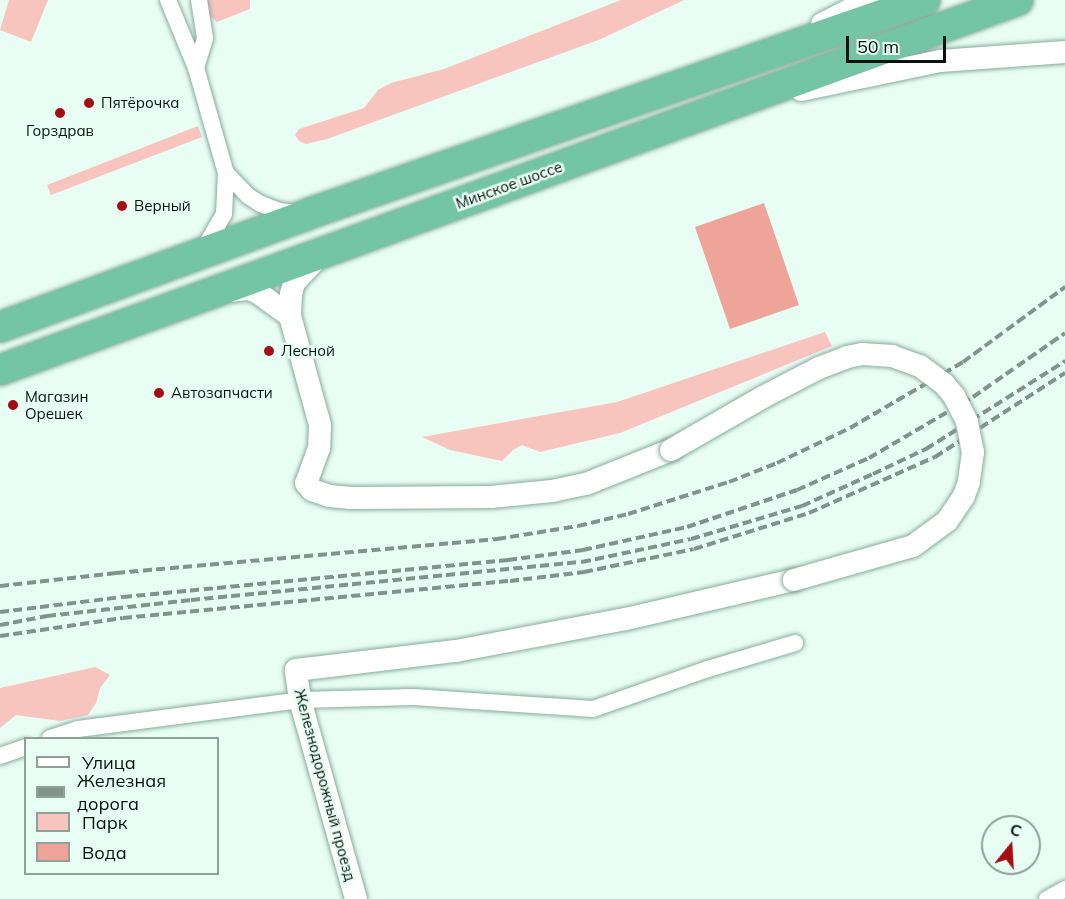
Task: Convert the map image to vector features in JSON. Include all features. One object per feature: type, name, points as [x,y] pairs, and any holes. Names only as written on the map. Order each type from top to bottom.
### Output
[{"type":"highway","points":[[0,327],[308,214],[736,68],[925,0]]},
{"type":"highway","name":"Минское шоссе","points":[[0,370],[1018,0]]},
{"type":"street","points":[[168,0],[196,68],[226,173],[224,214],[201,254]]},
{"type":"street","points":[[196,68],[205,38],[203,9],[199,0]]},
{"type":"street","points":[[736,68],[869,0]]},
{"type":"street","points":[[741,102],[940,62],[1065,52]]},
{"type":"street","points":[[226,173],[248,196],[261,204],[279,211],[308,214]]},
{"type":"street","points":[[213,293],[238,290],[257,292],[290,316],[294,282],[306,267],[327,250]]},
{"type":"street","name":"Железнодорожный проезд","points":[[290,316],[320,424],[319,448],[306,483],[308,487],[318,492],[352,498],[492,497],[552,491],[605,478],[671,450],[819,368],[862,354],[892,356],[920,366],[944,384],[954,396],[967,422],[973,452],[966,489],[947,521],[913,546],[794,580],[626,619],[456,651],[296,670],[300,699],[356,899]]},
{"type":"street","points":[[53,737],[78,729],[300,699],[413,697],[593,709],[708,669],[795,643]]},
{"type":"street","points":[[0,756],[24,748]]},
{"type":"street","points":[[1047,899],[1065,890]]},
{"type":"green space","points":[[9,0],[48,0],[31,42],[0,30]]},
{"type":"green space","points":[[204,0],[250,0],[250,9],[217,22],[210,16]]},
{"type":"green space","points":[[621,0],[684,0],[601,39],[327,139],[306,144],[299,141],[295,135],[299,129],[364,108],[378,90],[391,83],[444,69]]},
{"type":"green space","points":[[198,126],[202,137],[51,195],[47,185]]},
{"type":"green space","points":[[825,332],[832,346],[620,433],[540,452],[522,445],[502,461],[450,450],[422,437],[617,402]]},
{"type":"green space","points":[[95,667],[110,675],[100,688],[96,703],[88,715],[60,721],[16,715],[0,728],[0,688]]},
{"type":"water","points":[[764,203],[799,305],[730,329],[695,227]]},
{"type":"railway","points":[[0,586],[116,573],[497,539],[578,526],[628,514],[729,482],[777,463],[850,428],[963,362],[1065,287]]},
{"type":"railway","points":[[0,612],[123,597],[508,560],[583,550],[687,527],[797,490],[869,458],[973,397],[1065,333]]},
{"type":"railway","points":[[0,625],[47,616],[191,600],[582,562],[691,539],[802,506],[926,449],[1065,361]]},
{"type":"railway","points":[[0,636],[123,618],[584,572],[694,549],[809,513],[935,457],[1065,373]]},
{"type":"place","name":"Пятёрочка","points":[[89,103]]},
{"type":"place","name":"Горздрав","points":[[60,113]]},
{"type":"place","name":"Верный","points":[[122,206]]},
{"type":"place","name":"Лесной","points":[[269,351]]},
{"type":"place","name":"Автозапчасти","points":[[159,393]]},
{"type":"place","name":"Магазин Орешек","points":[[13,405]]}]
